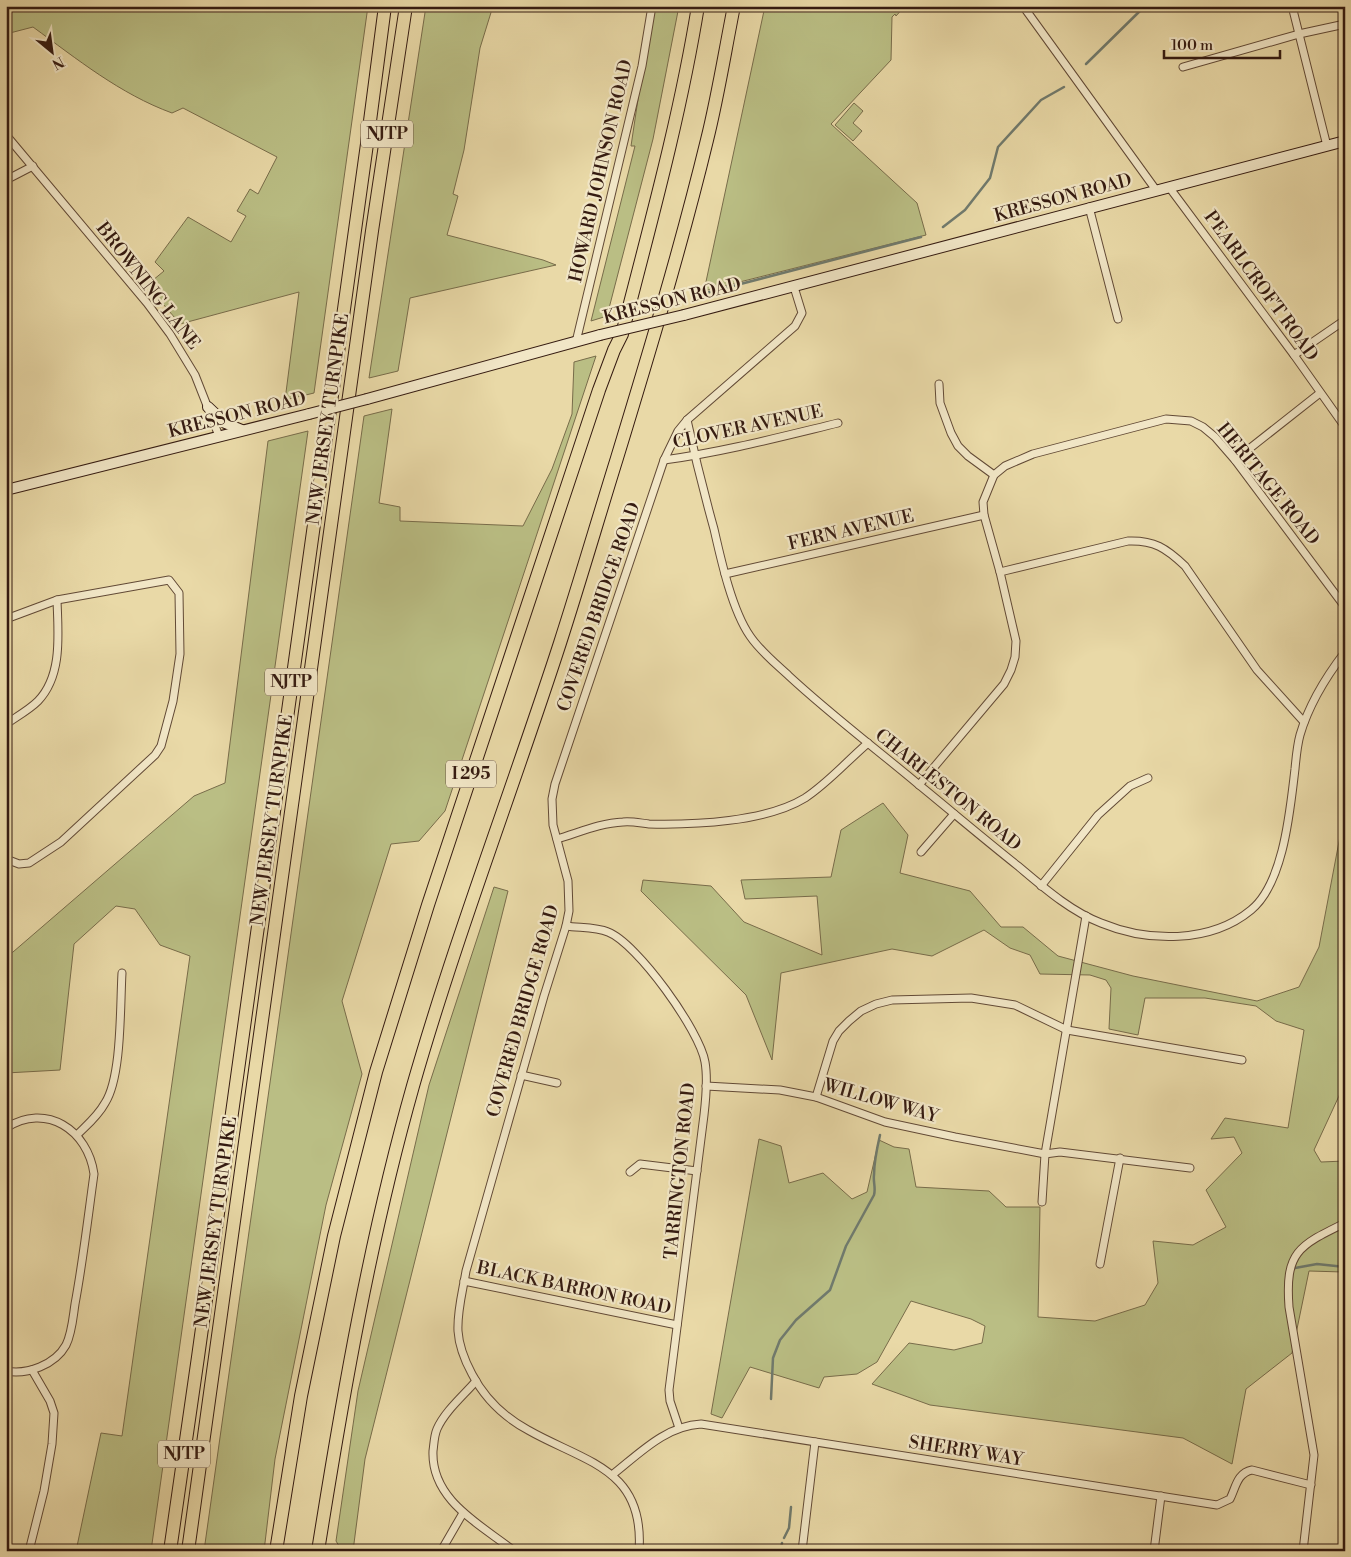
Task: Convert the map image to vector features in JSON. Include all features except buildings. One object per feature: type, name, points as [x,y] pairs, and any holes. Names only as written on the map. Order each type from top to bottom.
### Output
[{"type":"highway","name":"NEW JERSEY TURNPIKE","points":[[170,1551],[366,154],[385,6]]},
{"type":"highway","name":"NEW JERSEY TURNPIKE","points":[[188,1551],[372,230],[406,6]]},
{"type":"highway","points":[[402,37],[410,6]]},
{"type":"highway","name":"I 295","points":[[276,1551],[300,1396],[334,1236],[376,1072],[428,905],[599,390],[622,334],[689,62],[698,6]]},
{"type":"highway","name":"I 295","points":[[318,1551],[340,1413],[358,1320],[381,1209],[413,1088],[445,981],[559,644],[638,390],[671,278],[708,138],[734,6]]},
{"type":"street","name":"HOWARD JOHNSON ROAD","points":[[576,342],[642,66],[652,6]]},
{"type":"street","points":[[1023,6],[1156,190]]},
{"type":"street","points":[[1292,6],[1327,146]]},
{"type":"street","points":[[1183,66],[1299,34],[1345,24]]},
{"type":"street","name":"BROWNING LANE","points":[[6,135],[147,303],[170,334],[196,376],[219,436]]},
{"type":"street","name":"KRESSON ROAD","points":[[6,490],[367,399],[576,342],[794,287],[1089,207],[1345,141]]},
{"type":"street","points":[[6,180],[33,166]]},
{"type":"street","name":"PEARLCROFT ROAD","points":[[1169,186],[1345,427]]},
{"type":"street","points":[[1089,207],[1118,319]]},
{"type":"street","name":"COVERED BRIDGE ROAD","points":[[639,1551],[640,1522],[636,1510],[630,1497],[612,1475],[584,1456],[528,1430],[503,1414],[492,1403],[464,1360],[459,1345],[459,1310],[464,1281],[521,1075],[566,926],[570,897],[551,809],[555,784],[664,460],[678,431],[687,420],[795,326],[802,313],[794,287]]},
{"type":"street","points":[[1294,355],[1345,320]]},
{"type":"street","points":[[919,785],[1004,684],[1011,670],[1016,640],[984,515],[983,502],[994,475],[968,456],[958,446],[940,403],[939,384]]},
{"type":"street","points":[[1235,460],[1320,393]]},
{"type":"street","points":[[208,407],[225,423],[243,431]]},
{"type":"street","name":"HERITAGE ROAD","points":[[994,475],[1005,466],[1034,454],[1166,418],[1191,421],[1203,427],[1215,437],[1235,460],[1345,608]]},
{"type":"street","name":"CHARLESTON ROAD","points":[[687,420],[725,574],[746,629],[762,651],[804,690],[1041,886],[1075,911],[1100,923],[1126,932],[1180,937],[1207,933],[1232,923],[1252,910],[1267,892],[1278,865],[1290,804],[1299,739],[1304,722],[1315,696],[1345,652]]},
{"type":"street","name":"CLOVER AVENUE","points":[[664,460],[695,456],[753,444],[838,423]]},
{"type":"street","name":"FERN AVENUE","points":[[725,574],[984,515]]},
{"type":"street","points":[[1000,572],[1128,541],[1143,540],[1156,544],[1172,554],[1184,566],[1257,670],[1304,722]]},
{"type":"street","points":[[6,619],[57,600],[169,580],[179,593],[180,654],[178,680],[161,746],[155,755],[61,842],[29,863],[19,864],[6,859]]},
{"type":"street","points":[[6,724],[37,702],[44,693],[54,671],[58,647],[57,600]]},
{"type":"street","points":[[557,839],[610,823],[625,821],[649,824],[712,822],[753,816],[784,808],[804,798],[820,786],[868,743]]},
{"type":"street","points":[[1041,886],[1098,815],[1130,786],[1148,778]]},
{"type":"street","points":[[921,852],[954,814]]},
{"type":"street","points":[[1042,1202],[1045,1154],[1086,916]]},
{"type":"street","name":"TARRINGTON ROAD","points":[[566,926],[608,932],[625,943],[652,971],[695,1036],[705,1061],[706,1086],[669,1390],[670,1401],[678,1428]]},
{"type":"street","points":[[77,1135],[96,1116],[106,1102],[112,1088],[118,1048],[122,973]]},
{"type":"street","points":[[816,1097],[833,1041],[839,1032],[855,1016],[876,1004],[892,1000],[971,998],[1015,1005],[1067,1030],[1242,1060]]},
{"type":"street","points":[[521,1075],[557,1083]]},
{"type":"street","name":"WILLOW WAY","points":[[706,1086],[780,1090],[816,1097],[884,1122],[955,1138],[1045,1154],[1060,1152],[1190,1168]]},
{"type":"street","points":[[6,1128],[30,1118],[43,1118],[61,1124],[77,1135],[86,1149],[94,1174],[79,1282],[69,1337],[65,1347],[45,1364],[32,1370],[16,1373],[6,1371]]},
{"type":"street","points":[[1100,1264],[1120,1158]]},
{"type":"street","points":[[630,1172],[640,1164],[696,1171]]},
{"type":"street","points":[[1303,1551],[1314,1455],[1289,1307],[1287,1282],[1291,1264],[1299,1251],[1313,1239],[1345,1223]]},
{"type":"street","name":"BLACK BARRON ROAD","points":[[464,1281],[677,1325]]},
{"type":"street","points":[[29,1551],[44,1491],[52,1444],[54,1413],[50,1401],[32,1370]]},
{"type":"street","points":[[476,1381],[446,1414],[437,1429],[434,1440],[434,1470],[448,1495],[463,1513],[514,1551]]},
{"type":"street","name":"SHERRY WAY","points":[[612,1475],[658,1438],[678,1428],[701,1424],[1217,1505],[1230,1499],[1240,1476],[1252,1470],[1311,1485]]},
{"type":"street","points":[[802,1551],[815,1442]]},
{"type":"street","points":[[1154,1551],[1161,1496]]},
{"type":"street","points":[[441,1551],[463,1513]]},
{"type":"green space","points":[[6,6],[368,6],[314,393],[285,400],[299,292],[180,324],[147,285],[164,271],[155,262],[188,217],[231,242],[246,216],[237,211],[250,189],[258,194],[277,157],[183,108],[172,113],[135,96],[100,75],[33,27],[6,34]]},
{"type":"green space","points":[[426,6],[493,6],[480,48],[464,150],[453,194],[458,196],[447,235],[556,265],[410,298],[398,371],[369,378]]},
{"type":"green space","points":[[652,6],[679,6],[653,139],[607,316],[591,321],[635,146],[631,146]]},
{"type":"green space","points":[[765,6],[905,6],[896,16],[895,14],[892,17],[891,60],[831,124],[917,203],[926,235],[704,291]]},
{"type":"green space","points":[[854,103],[863,111],[853,123],[862,131],[853,141],[835,125]]},
{"type":"green space","points":[[596,356],[445,811],[419,841],[391,844],[342,1001],[362,1074],[326,1205],[275,1459],[264,1551],[204,1551],[364,416],[392,409],[379,503],[400,507],[400,521],[523,526],[552,469],[572,414],[574,362]]},
{"type":"green space","points":[[308,431],[151,1551],[76,1551],[101,1433],[122,1436],[190,956],[160,945],[135,909],[116,906],[74,944],[60,1070],[6,1073],[6,958],[194,796],[225,783],[268,441]]},
{"type":"green space","points":[[883,803],[908,835],[900,873],[970,891],[1001,927],[1023,927],[1058,956],[1133,976],[1257,1001],[1299,987],[1319,947],[1345,810],[1345,1083],[1314,1150],[1321,1162],[1345,1161],[1345,1275],[1343,1272],[1309,1271],[1292,1353],[1246,1389],[1232,1464],[1183,1438],[930,1405],[872,1384],[909,1343],[954,1350],[982,1343],[985,1326],[971,1319],[911,1301],[877,1362],[857,1374],[824,1377],[819,1388],[750,1367],[722,1418],[711,1414],[759,1139],[781,1146],[789,1183],[823,1173],[852,1199],[867,1192],[879,1140],[894,1147],[909,1149],[916,1187],[989,1191],[1006,1207],[1040,1207],[1038,1317],[1095,1321],[1145,1305],[1158,1283],[1153,1241],[1193,1245],[1226,1227],[1206,1190],[1242,1153],[1234,1137],[1211,1139],[1225,1118],[1288,1128],[1304,1030],[1276,1021],[1256,1006],[1205,998],[1145,998],[1138,1035],[1109,1029],[1111,988],[1106,980],[1090,975],[1040,974],[1030,955],[1010,948],[984,930],[932,956],[892,949],[781,973],[772,1060],[746,995],[641,891],[643,880],[711,886],[744,922],[822,955],[817,896],[745,899],[741,880],[831,877],[841,830]]},
{"type":"green space","points":[[494,887],[508,891],[365,1459],[353,1551],[342,1551],[336,1541],[358,1391],[429,1085]]},
{"type":"waterway","points":[[1086,64],[1145,6]]},
{"type":"waterway","points":[[943,227],[965,210],[990,178],[998,147],[1041,100],[1064,87]]},
{"type":"waterway","points":[[702,294],[921,237]]},
{"type":"waterway","points":[[771,1399],[773,1358],[780,1340],[796,1320],[830,1290],[846,1246],[874,1195],[875,1165],[880,1135]]},
{"type":"waterway","points":[[1295,1268],[1317,1264],[1345,1267]]},
{"type":"waterway","points":[[784,1538],[789,1528],[791,1507]]},
{"type":"waterway","points":[[780,1551],[782,1543]]}]
